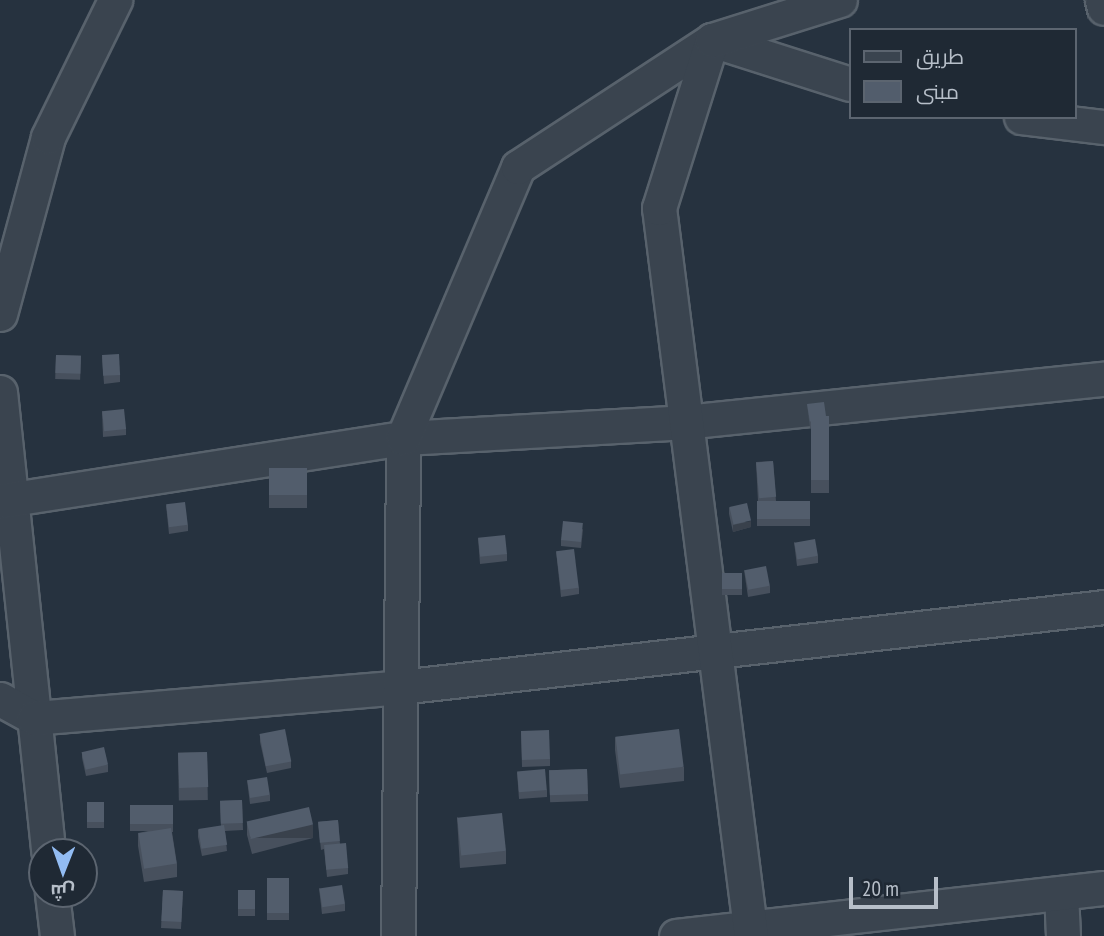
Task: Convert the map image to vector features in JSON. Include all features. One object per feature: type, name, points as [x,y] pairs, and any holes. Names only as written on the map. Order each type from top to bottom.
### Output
[{"type":"street","points":[[0,314],[48,137],[115,0]]},
{"type":"street","points":[[398,936],[403,438],[518,167],[712,40],[840,0]]},
{"type":"street","points":[[1102,0],[1104,8]]},
{"type":"street","points":[[712,40],[848,83]]},
{"type":"street","points":[[712,40],[659,208],[751,932]]},
{"type":"street","points":[[1038,119],[1104,127]]},
{"type":"street","points":[[6,500],[403,438],[685,422],[1104,379]]},
{"type":"street","points":[[0,392],[6,500],[47,838]]},
{"type":"street","points":[[0,699],[34,718],[400,687],[1104,607]]},
{"type":"street","points":[[676,936],[751,932],[1104,888]]},
{"type":"street","points":[[1061,893],[1063,936]]},
{"type":"street","points":[[54,908],[57,936]]},
{"type":"building","points":[[119,354],[120,375],[103,376],[102,355]]},
{"type":"building","points":[[56,355],[81,356],[80,374],[55,373]]},
{"type":"building","points":[[824,402],[826,416],[811,416],[810,422],[807,404]]},
{"type":"building","points":[[124,409],[126,429],[104,431],[102,411]]},
{"type":"building","points":[[811,416],[829,416],[829,480],[811,480]]},
{"type":"building","points":[[773,461],[776,497],[759,498],[756,462]]},
{"type":"building","points":[[269,468],[307,468],[307,495],[269,495]]},
{"type":"building","points":[[757,501],[810,501],[810,519],[757,519]]},
{"type":"building","points":[[185,502],[188,525],[169,527],[166,504]]},
{"type":"building","points":[[747,503],[751,521],[734,525],[729,507]]},
{"type":"building","points":[[563,521],[583,523],[581,542],[561,540]]},
{"type":"building","points":[[505,535],[507,554],[480,557],[478,538]]},
{"type":"building","points":[[815,539],[818,556],[797,559],[794,543]]},
{"type":"building","points":[[574,549],[579,588],[561,590],[556,551]]},
{"type":"building","points":[[766,566],[770,586],[748,590],[744,570]]},
{"type":"building","points":[[722,573],[742,573],[742,589],[722,589]]},
{"type":"building","points":[[285,729],[291,761],[266,766],[259,734]]},
{"type":"building","points":[[679,729],[684,767],[620,775],[615,737]]},
{"type":"building","points":[[549,730],[550,759],[522,760],[521,731]]},
{"type":"building","points":[[104,747],[108,765],[86,770],[82,752]]},
{"type":"building","points":[[207,752],[208,787],[179,788],[178,753]]},
{"type":"building","points":[[545,769],[547,790],[519,792],[517,771]]},
{"type":"building","points":[[587,769],[588,794],[550,795],[549,770]]},
{"type":"building","points":[[267,777],[270,795],[250,798],[247,780]]},
{"type":"building","points":[[242,800],[243,823],[221,824],[220,801]]},
{"type":"building","points":[[87,802],[104,802],[104,822],[87,822]]},
{"type":"building","points":[[130,805],[173,805],[173,824],[130,824]]},
{"type":"building","points":[[309,807],[313,825],[251,839],[247,821]]},
{"type":"building","points":[[502,813],[506,851],[461,855],[457,818]]},
{"type":"building","points":[[338,820],[340,841],[320,843],[318,822]]},
{"type":"building","points":[[224,825],[227,845],[201,849],[198,829]]},
{"type":"building","points":[[171,828],[177,864],[144,869],[138,833]]},
{"type":"building","points":[[346,843],[348,868],[326,870],[324,845]]},
{"type":"building","points":[[267,878],[289,878],[289,913],[267,913]]},
{"type":"building","points":[[342,885],[345,904],[322,907],[319,889]]},
{"type":"building","points":[[163,890],[183,891],[181,922],[161,921]]},
{"type":"building","points":[[238,890],[255,890],[255,909],[238,909]]}]
